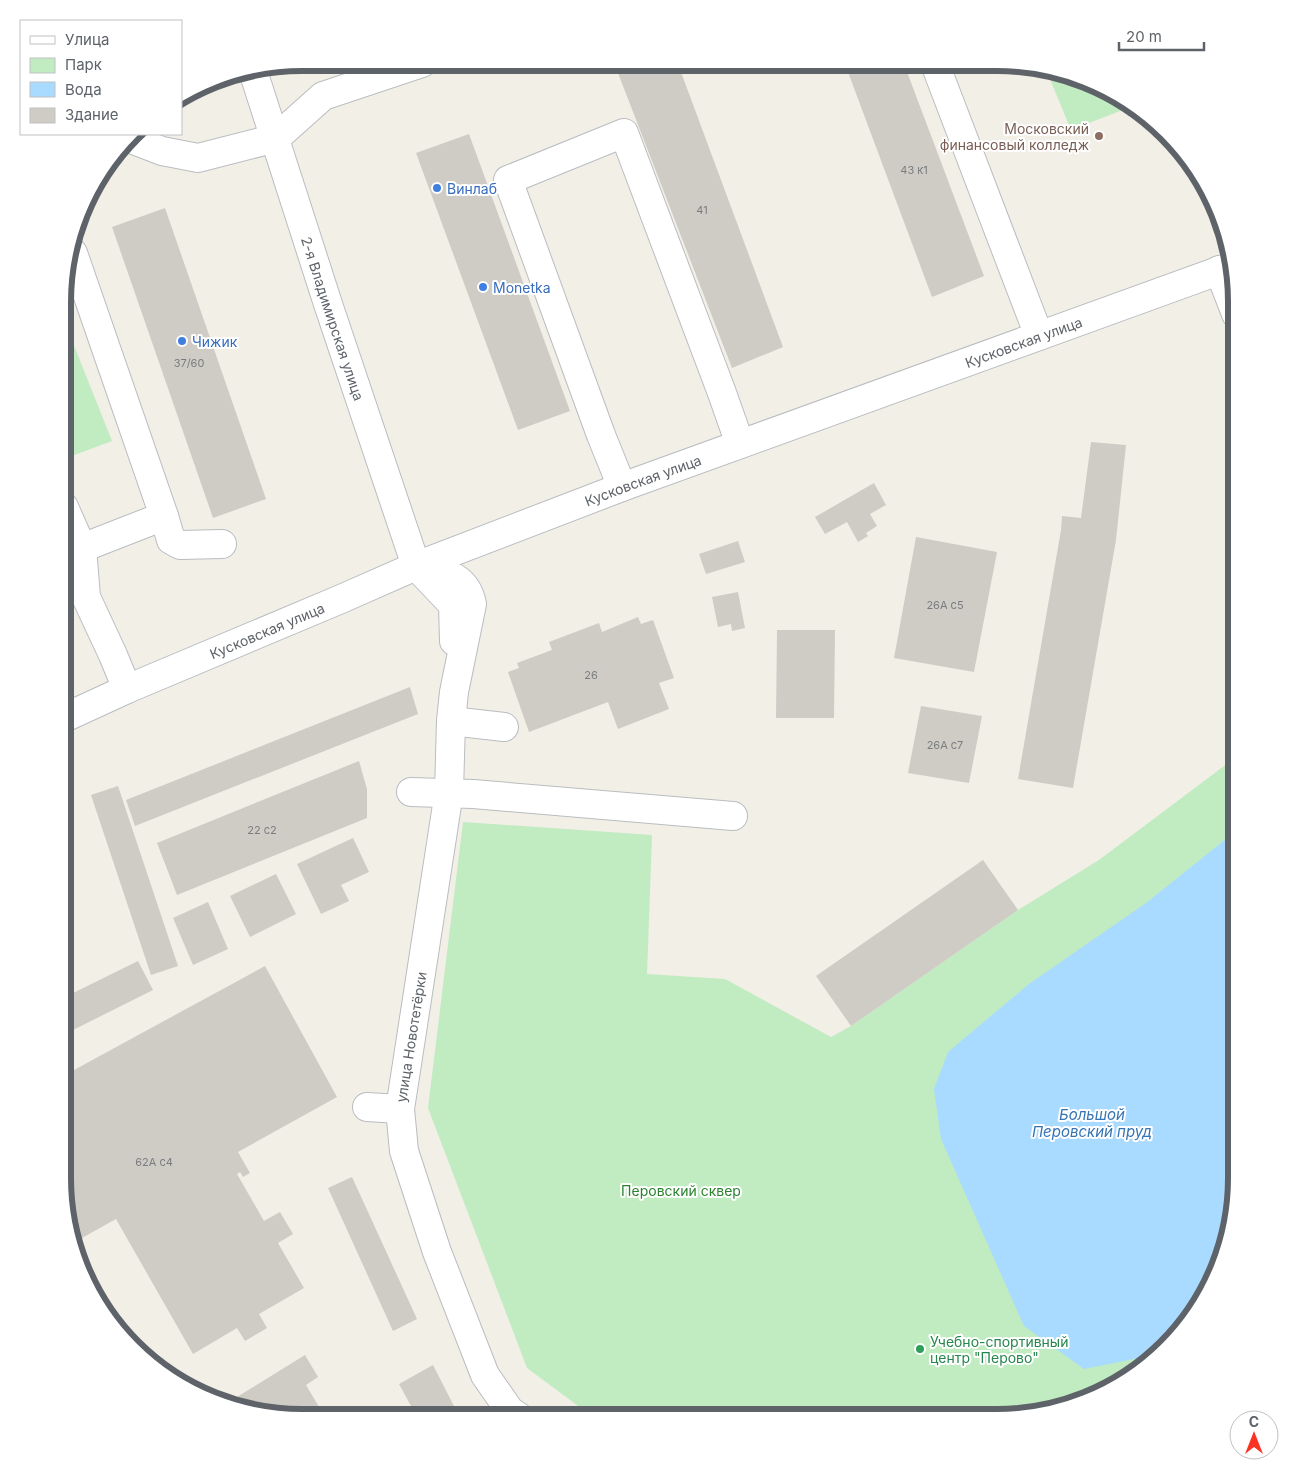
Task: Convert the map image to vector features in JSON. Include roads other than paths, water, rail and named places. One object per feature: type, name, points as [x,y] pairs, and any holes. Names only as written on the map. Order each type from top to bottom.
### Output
[{"type":"street","points":[[137,142],[162,151],[198,158],[276,138],[323,96],[377,71]]},
{"type":"street","points":[[938,71],[1039,336]]},
{"type":"street","name":"2-я Владимирская улица","points":[[255,76],[328,304],[416,566]]},
{"type":"street","points":[[622,487],[601,435],[508,180],[624,133],[740,444]]},
{"type":"street","points":[[75,260],[171,540],[180,545],[222,544]]},
{"type":"street","name":"Кусковская улица","points":[[71,715],[127,689],[341,600],[416,566],[622,487],[1225,268]]},
{"type":"street","points":[[82,548],[164,516]]},
{"type":"street","points":[[71,523],[82,548],[86,597],[127,689]]},
{"type":"street","name":"улица Новотетёрки","points":[[416,566],[453,605],[454,692],[451,721],[449,792],[400,1109],[404,1150],[437,1252],[485,1375],[505,1409]]},
{"type":"street","points":[[451,721],[504,727]]},
{"type":"street","points":[[411,792],[449,792],[733,816]]},
{"type":"street","points":[[367,1107],[400,1109]]},
{"type":"water","name":"Большой Перовский пруд","points":[[1228,837],[1228,1177],[1226,1208],[1220,1237],[1204,1280],[1189,1306],[1170,1330],[1141,1358],[1084,1369],[1024,1326],[941,1139],[934,1089],[948,1052],[1029,984],[1146,903]]},
{"type":"place","name":"Московский финансовый колледж","points":[[1099,136]]},
{"type":"place","name":"Винлаб","points":[[437,188]]},
{"type":"place","name":"Monetka","points":[[483,287]]},
{"type":"place","name":"Чижик","points":[[182,341]]},
{"type":"place","name":"Учебно-спортивный центр \"Перово\"","points":[[920,1349]]},
{"type":"park label","name":"Перовский сквер","points":[[681,1190]]}]
